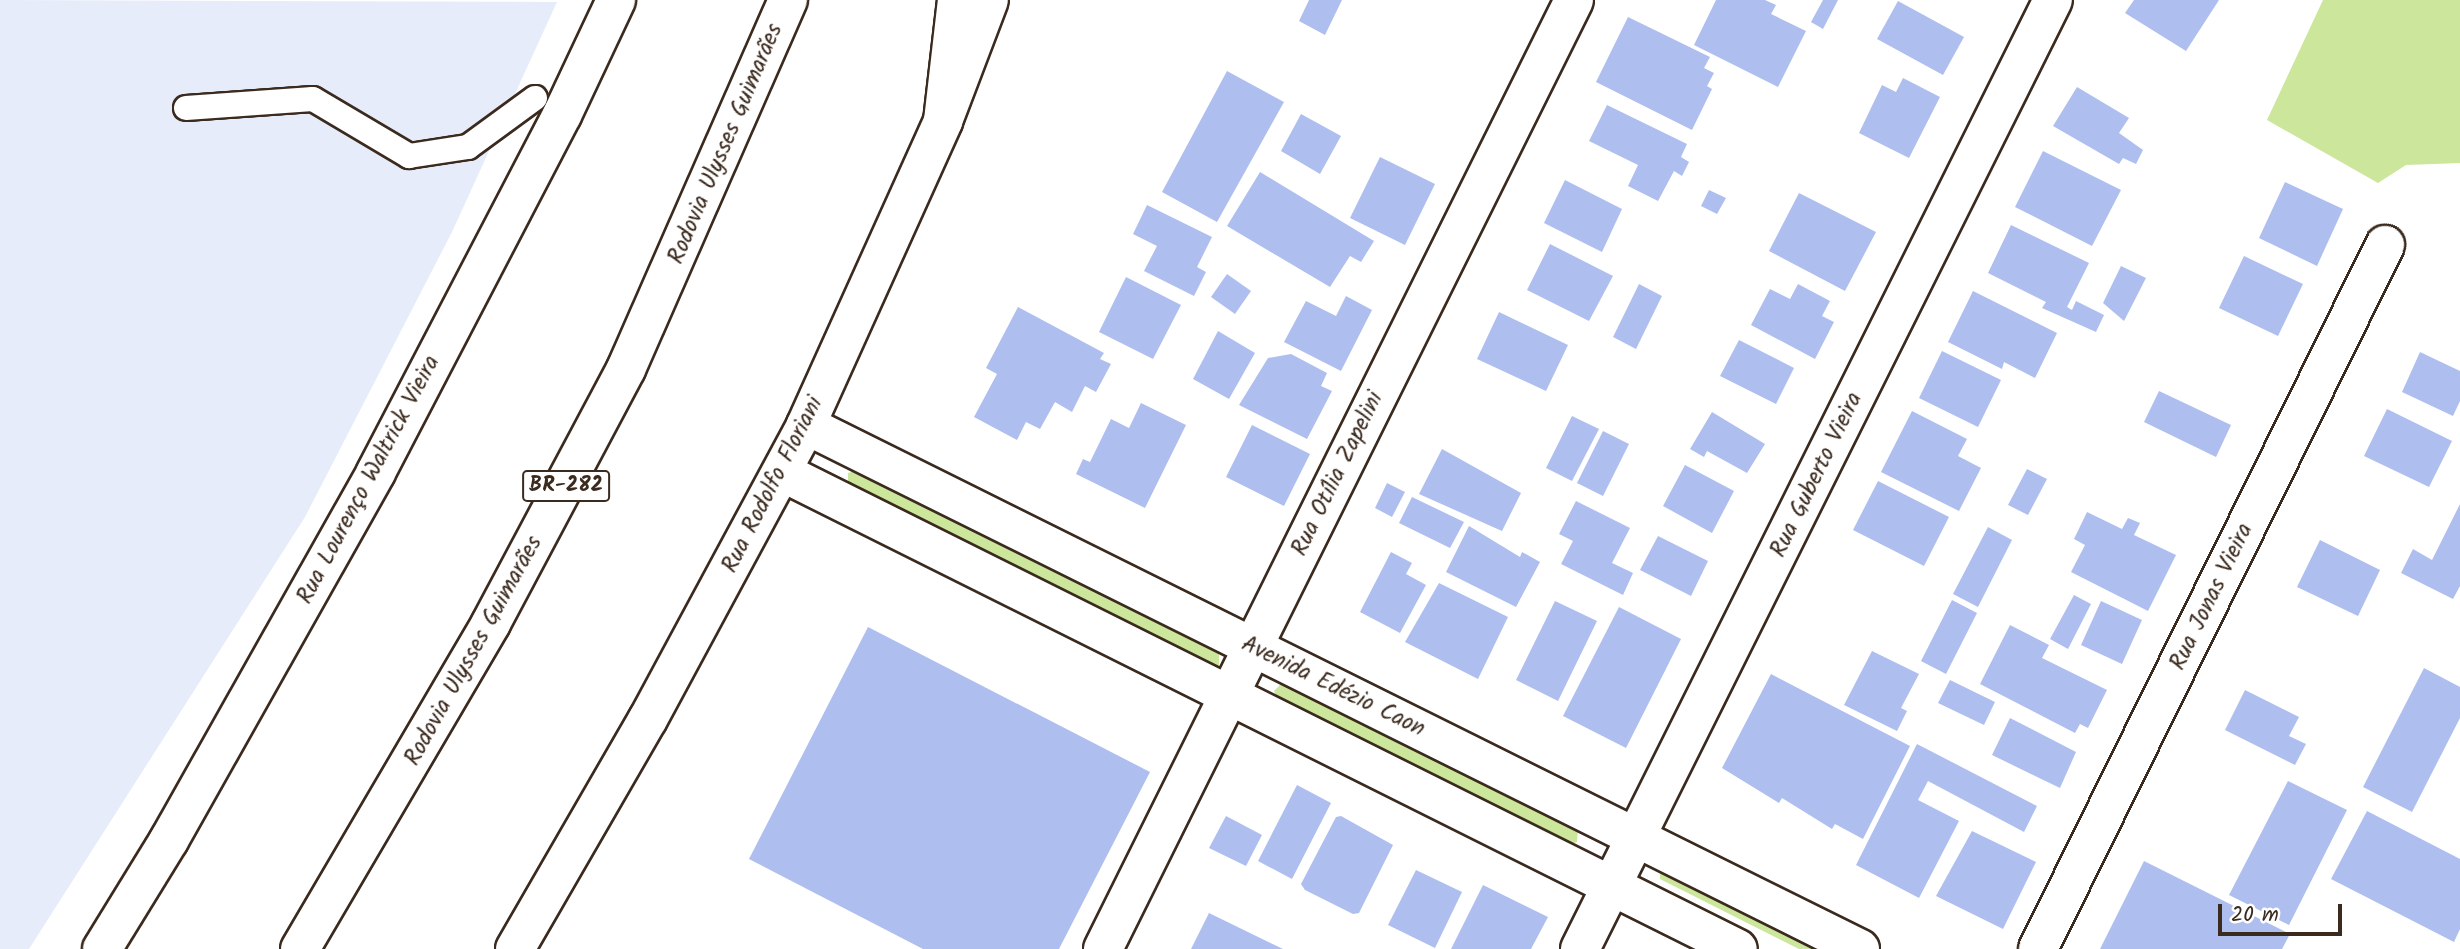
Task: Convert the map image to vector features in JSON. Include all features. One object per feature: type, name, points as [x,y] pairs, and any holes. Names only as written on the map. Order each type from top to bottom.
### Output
[{"type":"main road","name":"Rua Lourenço Waltrick Vieira","points":[[102,949],[169,840],[376,472],[562,115],[617,0]]},
{"type":"main road","name":"Rodovia Ulysses Guimarães","points":[[300,949],[497,611],[626,369],[788,0]]},
{"type":"main road","points":[[943,121],[957,0]]},
{"type":"main road","name":"Rua Rodolfo Floriani","points":[[516,949],[655,708],[806,425],[943,121],[989,0]]},
{"type":"main road","name":"Rua Otília Zapelini","points":[[1103,949],[1574,0]]},
{"type":"main road","name":"Rua Guberto Vieira","points":[[1580,949],[2053,0]]},
{"type":"main road","name":"Rua Jonas Vieira","points":[[2038,949],[2385,245]]},
{"type":"main road","name":"Avenida Edézio Caon","points":[[806,425],[1860,949]]},
{"type":"main road","points":[[782,472],[1738,949]]},
{"type":"lane","points":[[186,108],[313,99],[409,156],[468,147],[535,97]]},
{"type":"shaded area","points":[[0,0],[557,2],[452,232],[305,517],[29,949],[0,949]]},
{"type":"green space","points":[[2323,0],[2460,0],[2460,163],[2406,165],[2378,183],[2267,120]]},
{"type":"green space","points":[[855,471],[1219,651],[1219,665],[1212,667],[848,487],[848,473]]},
{"type":"green space","points":[[1284,681],[1578,828],[1577,842],[1570,844],[1277,698],[1274,691]]},
{"type":"green space","points":[[1660,865],[1840,949],[1799,949],[1660,879]]},
{"type":"building","points":[[1309,0],[1342,0],[1325,35],[1299,21]]},
{"type":"building","points":[[1716,0],[1765,0],[1776,5],[1771,14],[1806,31],[1778,87],[1694,45]]},
{"type":"building","points":[[1823,0],[1838,0],[1823,29],[1811,22]]},
{"type":"building","points":[[2134,0],[2219,0],[2186,51],[2125,13]]},
{"type":"building","points":[[1898,1],[1964,37],[1943,75],[1877,39]]},
{"type":"building","points":[[1628,17],[1710,57],[1704,68],[1714,73],[1707,86],[1712,89],[1692,130],[1596,82]]},
{"type":"building","points":[[1227,71],[1284,102],[1217,222],[1162,192]]},
{"type":"building","points":[[1903,78],[1940,97],[1909,158],[1859,133],[1882,85],[1896,92]]},
{"type":"building","points":[[2077,87],[2129,118],[2119,133],[2143,150],[2136,164],[2123,158],[2119,164],[2053,126]]},
{"type":"building","points":[[1607,105],[1687,144],[1681,157],[1689,162],[1682,176],[1674,171],[1658,201],[1628,186],[1638,165],[1589,141]]},
{"type":"building","points":[[1301,114],[1341,136],[1320,174],[1281,151]]},
{"type":"building","points":[[2043,151],[2121,190],[2092,246],[2015,207]]},
{"type":"building","points":[[1380,157],[1435,184],[1405,245],[1350,218]]},
{"type":"building","points":[[1260,172],[1374,241],[1361,262],[1350,256],[1330,287],[1227,226]]},
{"type":"building","points":[[1565,180],[1622,209],[1602,252],[1544,223]]},
{"type":"building","points":[[2285,182],[2343,209],[2317,266],[2259,238]]},
{"type":"building","points":[[1709,190],[1726,198],[1717,214],[1701,206]]},
{"type":"building","points":[[1799,193],[1876,232],[1845,291],[1769,251]]},
{"type":"building","points":[[1147,205],[1212,237],[1197,267],[1206,272],[1194,296],[1144,271],[1157,246],[1133,234]]},
{"type":"building","points":[[2011,225],[2089,263],[2067,307],[2072,310],[2076,301],[2104,315],[2096,332],[2042,308],[2046,302],[1988,273]]},
{"type":"building","points":[[1550,244],[1613,276],[1589,321],[1527,290]]},
{"type":"building","points":[[2244,256],[2303,284],[2278,336],[2219,308]]},
{"type":"building","points":[[2121,266],[2146,278],[2124,321],[2103,303]]},
{"type":"building","points":[[1227,274],[1251,291],[1235,314],[1211,297]]},
{"type":"building","points":[[1126,277],[1181,305],[1153,359],[1099,332]]},
{"type":"building","points":[[1639,284],[1662,296],[1636,349],[1613,337]]},
{"type":"building","points":[[1798,284],[1830,301],[1822,316],[1834,322],[1815,359],[1751,325],[1770,289],[1790,299]]},
{"type":"building","points":[[1973,291],[2057,333],[2035,378],[2004,362],[2002,369],[1948,342]]},
{"type":"building","points":[[1346,296],[1372,310],[1341,371],[1284,342],[1306,301],[1336,316]]},
{"type":"building","points":[[1018,307],[1104,353],[1100,359],[1111,364],[1096,392],[1085,386],[1072,412],[1055,402],[1040,429],[1026,422],[1017,440],[974,417],[997,374],[986,368]]},
{"type":"building","points":[[1499,312],[1568,345],[1546,391],[1477,359]]},
{"type":"building","points":[[1218,331],[1255,353],[1229,399],[1193,379]]},
{"type":"building","points":[[1739,340],[1794,368],[1776,404],[1720,376]]},
{"type":"building","points":[[1942,351],[2001,380],[1978,427],[1919,398]]},
{"type":"building","points":[[2420,352],[2460,371],[2460,401],[2453,416],[2402,392]]},
{"type":"building","points":[[1291,354],[1327,373],[1321,386],[1332,391],[1307,439],[1239,405],[1268,358]]},
{"type":"building","points":[[2159,391],[2231,425],[2216,457],[2144,422]]},
{"type":"building","points":[[1141,403],[1186,425],[1145,508],[1076,474],[1083,459],[1090,462],[1111,419],[1129,428]]},
{"type":"building","points":[[2387,409],[2452,441],[2429,487],[2364,456]]},
{"type":"building","points":[[1912,411],[1967,439],[1958,456],[1981,468],[1959,511],[1881,472]]},
{"type":"building","points":[[1712,412],[1765,444],[1747,473],[1707,451],[1704,457],[1690,449]]},
{"type":"building","points":[[1572,416],[1599,429],[1572,481],[1546,468]]},
{"type":"building","points":[[1252,425],[1310,454],[1284,506],[1226,477]]},
{"type":"building","points":[[1603,431],[1629,444],[1603,496],[1577,483]]},
{"type":"building","points":[[1442,449],[1521,493],[1502,531],[1419,494]]},
{"type":"building","points":[[1685,465],[1734,491],[1712,533],[1663,506]]},
{"type":"building","points":[[2027,469],[2047,479],[2028,515],[2008,505]]},
{"type":"building","points":[[1878,481],[1949,517],[1924,566],[1853,530]]},
{"type":"building","points":[[1387,483],[1405,492],[1392,517],[1375,508]]},
{"type":"building","points":[[1412,497],[1464,522],[1450,548],[1399,523]]},
{"type":"building","points":[[1576,501],[1630,528],[1612,563],[1633,573],[1623,595],[1561,564],[1573,541],[1559,534]]},
{"type":"building","points":[[2460,504],[2460,586],[2453,599],[2401,573],[2413,549],[2432,560]]},
{"type":"building","points":[[2087,512],[2122,529],[2128,518],[2140,523],[2134,535],[2176,555],[2148,611],[2071,572],[2085,545],[2074,539]]},
{"type":"building","points":[[1469,526],[1520,557],[1522,552],[1540,562],[1516,607],[1446,572]]},
{"type":"building","points":[[1988,527],[2012,540],[1978,607],[1953,594]]},
{"type":"building","points":[[1658,536],[1708,561],[1691,596],[1640,570]]},
{"type":"building","points":[[2320,540],[2380,570],[2358,616],[2297,587]]},
{"type":"building","points":[[1391,552],[1412,563],[1406,574],[1426,585],[1400,633],[1360,612]]},
{"type":"building","points":[[1439,583],[1508,617],[1478,679],[1405,642]]},
{"type":"building","points":[[2074,595],[2091,604],[2068,649],[2050,639]]},
{"type":"building","points":[[1952,600],[1977,613],[1946,674],[1921,661]]},
{"type":"building","points":[[1555,601],[1597,621],[1558,701],[1516,680]]},
{"type":"building","points":[[2101,601],[2142,620],[2122,664],[2081,645]]},
{"type":"building","points":[[1619,607],[1681,639],[1626,748],[1563,716]]},
{"type":"building","points":[[2010,625],[2049,645],[2042,658],[2107,690],[2088,728],[2080,724],[2075,733],[1980,684]]},
{"type":"building","points":[[868,627],[1150,772],[1059,949],[923,949],[749,859]]},
{"type":"building","points":[[1872,651],[1919,674],[1901,708],[1907,711],[1897,731],[1844,705]]},
{"type":"building","points":[[2424,668],[2460,687],[2460,718],[2412,812],[2363,787]]},
{"type":"building","points":[[1771,674],[1910,746],[1863,839],[1835,824],[1832,829],[1782,798],[1779,803],[1722,768]]},
{"type":"building","points":[[1950,680],[1995,702],[1984,725],[1938,703]]},
{"type":"building","points":[[2245,690],[2299,717],[2289,736],[2306,744],[2295,765],[2225,730]]},
{"type":"building","points":[[2010,718],[2076,752],[2060,788],[1992,755]]},
{"type":"building","points":[[1917,744],[2037,806],[2024,832],[1928,781],[1918,800],[1959,821],[1919,898],[1856,865]]},
{"type":"building","points":[[2288,781],[2347,810],[2289,925],[2229,895]]},
{"type":"building","points":[[1297,785],[1331,803],[1292,879],[1258,861]]},
{"type":"building","points":[[2367,811],[2460,859],[2460,929],[2454,942],[2331,879]]},
{"type":"building","points":[[1226,816],[1262,835],[1246,866],[1209,848]]},
{"type":"building","points":[[1341,816],[1393,845],[1359,913],[1353,914],[1305,890],[1301,884],[1336,817]]},
{"type":"building","points":[[1972,831],[2036,862],[2003,929],[1936,896]]},
{"type":"building","points":[[2144,861],[2290,934],[2282,949],[2100,949]]},
{"type":"building","points":[[1416,870],[1462,892],[1435,948],[1388,925]]},
{"type":"building","points":[[1483,885],[1548,917],[1531,949],[1451,949]]},
{"type":"building","points":[[1209,913],[1283,949],[1191,949]]}]
